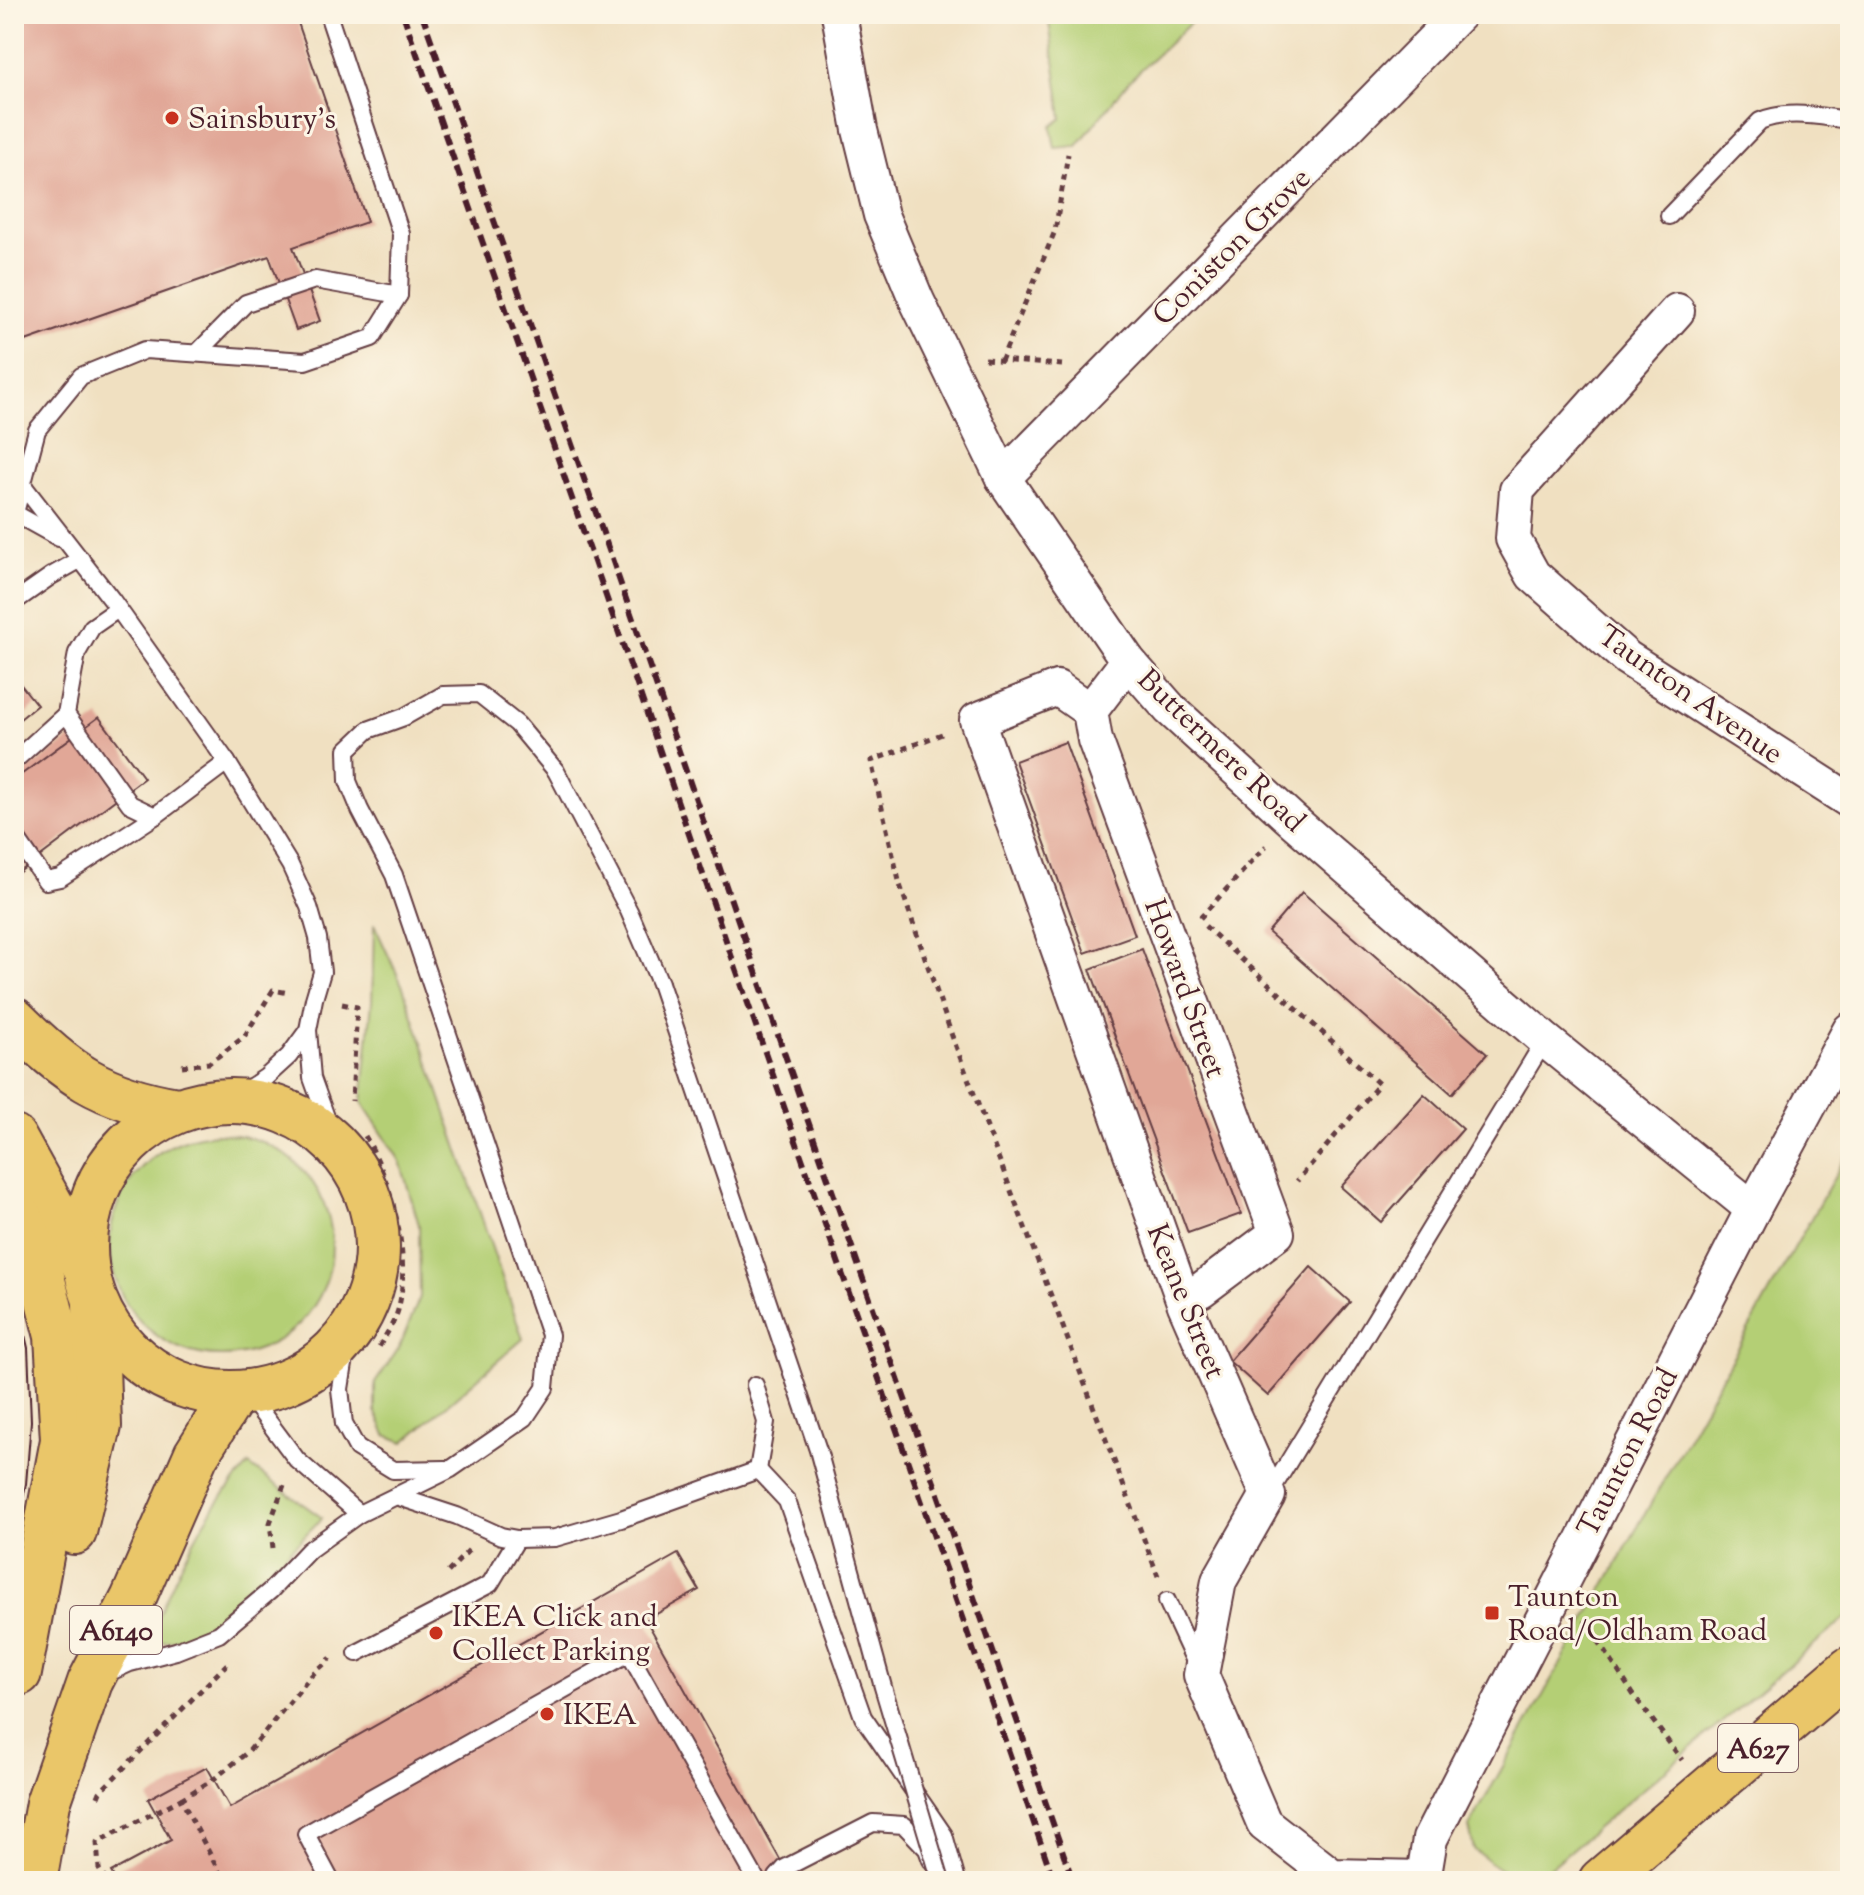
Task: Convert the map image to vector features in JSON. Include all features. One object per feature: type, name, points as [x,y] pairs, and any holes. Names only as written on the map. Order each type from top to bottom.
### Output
[{"type":"highway","points":[[14,1020],[65,1066],[90,1083],[131,1100],[177,1110]]},
{"type":"highway","points":[[231,1100],[268,1105],[301,1119],[336,1145],[358,1175],[372,1206],[376,1268],[364,1309],[349,1333],[323,1360],[297,1377],[268,1389],[241,1393],[192,1388],[149,1368],[118,1339],[91,1286],[86,1229],[92,1201],[105,1173],[127,1144],[152,1124],[177,1110],[231,1100]]},
{"type":"highway","name":"A6140","points":[[14,1138],[91,1286],[99,1426],[63,1581],[16,1683]]},
{"type":"highway","name":"A6140","points":[[14,1205],[36,1253],[57,1336],[63,1440],[16,1683]]},
{"type":"highway","name":"A6140","points":[[34,1881],[48,1803],[90,1682],[133,1599],[196,1455],[241,1393]]},
{"type":"highway","name":"A627","points":[[1601,1881],[1850,1669]]},
{"type":"street","name":"Buttermere Road","points":[[839,14],[860,130],[881,215],[917,301],[1003,478],[1128,661],[1170,709],[1291,819],[1545,1040],[1753,1209]]},
{"type":"street","name":"Coniston Grove","points":[[1003,478],[1459,14]]},
{"type":"street","name":"Taunton Avenue","points":[[1677,311],[1517,490],[1513,539],[1533,575],[1627,658],[1850,801]]},
{"type":"street","points":[[977,720],[1057,688],[1090,711],[1128,661]]},
{"type":"street","name":"Howard Street","points":[[1090,711],[1095,740],[1269,1213]]},
{"type":"street","name":"Keane Street","points":[[977,720],[1185,1305],[1268,1495]]},
{"type":"street","name":"Taunton Road","points":[[1423,1880],[1430,1839],[1753,1209],[1850,1030]]},
{"type":"street","points":[[1201,1290],[1277,1233],[1269,1213]]},
{"type":"street","points":[[1268,1495],[1219,1581],[1201,1675],[1264,1823],[1332,1876],[1423,1880]]},
{"type":"lane","points":[[67,542],[14,513],[18,480],[37,430],[81,376],[145,350],[305,361],[372,338],[399,295],[401,234],[328,14]]},
{"type":"lane","points":[[1669,216],[1760,121],[1772,116],[1791,115],[1850,120]]},
{"type":"lane","points":[[197,353],[246,303],[315,280],[399,295]]},
{"type":"lane","points":[[18,480],[81,559],[227,762],[290,865],[309,907],[318,938],[322,972],[308,1030],[312,1078],[336,1145]]},
{"type":"lane","points":[[14,602],[81,559]]},
{"type":"lane","points":[[14,761],[66,714],[77,653],[92,627],[118,609]]},
{"type":"lane","points":[[90,1682],[130,1663],[176,1651],[219,1634],[270,1591],[309,1550],[359,1514],[451,1469],[525,1418],[545,1388],[550,1335],[394,875],[348,781],[347,750],[368,730],[404,717],[443,695],[479,694],[517,724],[556,771],[629,911],[660,983],[818,1450],[939,1881]]},
{"type":"lane","points":[[66,714],[130,804],[155,816]]},
{"type":"lane","points":[[14,835],[46,881],[60,878],[155,816],[227,762]]},
{"type":"lane","points":[[231,1100],[266,1077],[289,1056],[308,1030]]},
{"type":"lane","points":[[1268,1495],[1545,1040]]},
{"type":"lane","points":[[349,1333],[340,1389],[344,1424],[357,1448],[393,1470],[451,1469]]},
{"type":"lane","points":[[755,1385],[766,1422],[758,1470]]},
{"type":"lane","points":[[241,1393],[297,1460],[359,1514]]},
{"type":"lane","points":[[396,1496],[457,1516],[501,1536],[517,1539],[555,1538],[621,1519],[758,1470]]},
{"type":"lane","points":[[758,1470],[787,1501],[863,1717],[944,1835],[957,1881]]},
{"type":"lane","points":[[357,1653],[490,1584],[517,1539]]},
{"type":"lane","points":[[1167,1601],[1201,1675]]},
{"type":"lane","points":[[331,1881],[306,1834],[629,1653],[757,1881]]},
{"type":"lane","points":[[782,1875],[873,1823],[904,1825],[927,1849],[939,1881]]},
{"type":"path","points":[[1001,361],[1055,231],[1068,154]]},
{"type":"path","points":[[944,356],[1110,369]]},
{"type":"path","points":[[977,720],[871,761],[900,885],[952,1036],[1167,1601]]},
{"type":"path","points":[[1269,1213],[1379,1084],[1198,920],[1291,819]]},
{"type":"path","points":[[168,1068],[209,1063],[244,1037],[273,990]]},
{"type":"path","points":[[1560,1583],[1633,1694],[1706,1792]]},
{"type":"path","points":[[106,1881],[99,1869],[97,1842],[181,1799],[224,1881]]},
{"type":"green space","points":[[1048,14],[1200,14],[1130,80],[1077,146],[1055,148],[1051,127],[1062,118]]},
{"type":"green space","points":[[374,924],[403,987],[523,1339],[404,1442],[386,1435],[375,1411],[375,1383],[399,1348],[420,1297],[419,1225],[400,1161],[362,1102],[372,1002]]},
{"type":"green space","points":[[221,1134],[263,1142],[300,1166],[324,1203],[332,1245],[324,1287],[300,1324],[263,1348],[221,1356],[179,1348],[142,1324],[118,1287],[110,1245],[118,1203],[142,1166],[179,1142]]},
{"type":"green space","points":[[1850,1149],[1850,1614],[1534,1881],[1516,1881],[1474,1850],[1469,1827]]},
{"type":"green space","points":[[249,1465],[322,1518],[210,1627],[190,1639],[159,1642],[148,1639],[198,1534],[221,1498]]},
{"type":"building","name":"Sainsbury's","points":[[14,14],[295,14],[367,222],[293,247],[320,321],[296,330],[269,256],[14,345]]},
{"type":"building","points":[[14,676],[37,705],[14,724]]},
{"type":"building","points":[[99,717],[144,778],[14,876],[14,780]]},
{"type":"building","points":[[1065,742],[1135,935],[1085,953],[1015,761]]},
{"type":"building","points":[[1302,892],[1487,1054],[1452,1094],[1268,932]]},
{"type":"building","points":[[1142,949],[1241,1214],[1188,1233],[1090,969]]},
{"type":"building","points":[[1424,1094],[1463,1129],[1381,1222],[1341,1187]]},
{"type":"building","points":[[1311,1267],[1350,1302],[1268,1396],[1229,1361]]},
{"type":"building","name":"IKEA","points":[[678,1554],[699,1590],[646,1620],[792,1881],[116,1881],[111,1872],[171,1840],[148,1799],[207,1767],[230,1808]]},
{"type":"tram line","points":[[14,1288],[28,1348],[31,1421],[26,1484],[14,1538]]},
{"type":"railway","points":[[403,14],[1054,1881]]},
{"type":"railway","points":[[422,14],[1073,1881]]},
{"type":"place","name":"Sainsbury's","points":[[172,118]]},
{"type":"place","name":"Taunton Road/Oldham Road","points":[[1492,1613]]},
{"type":"place","name":"IKEA Click and Collect Parking","points":[[436,1633]]},
{"type":"place","name":"IKEA","points":[[547,1714]]}]
